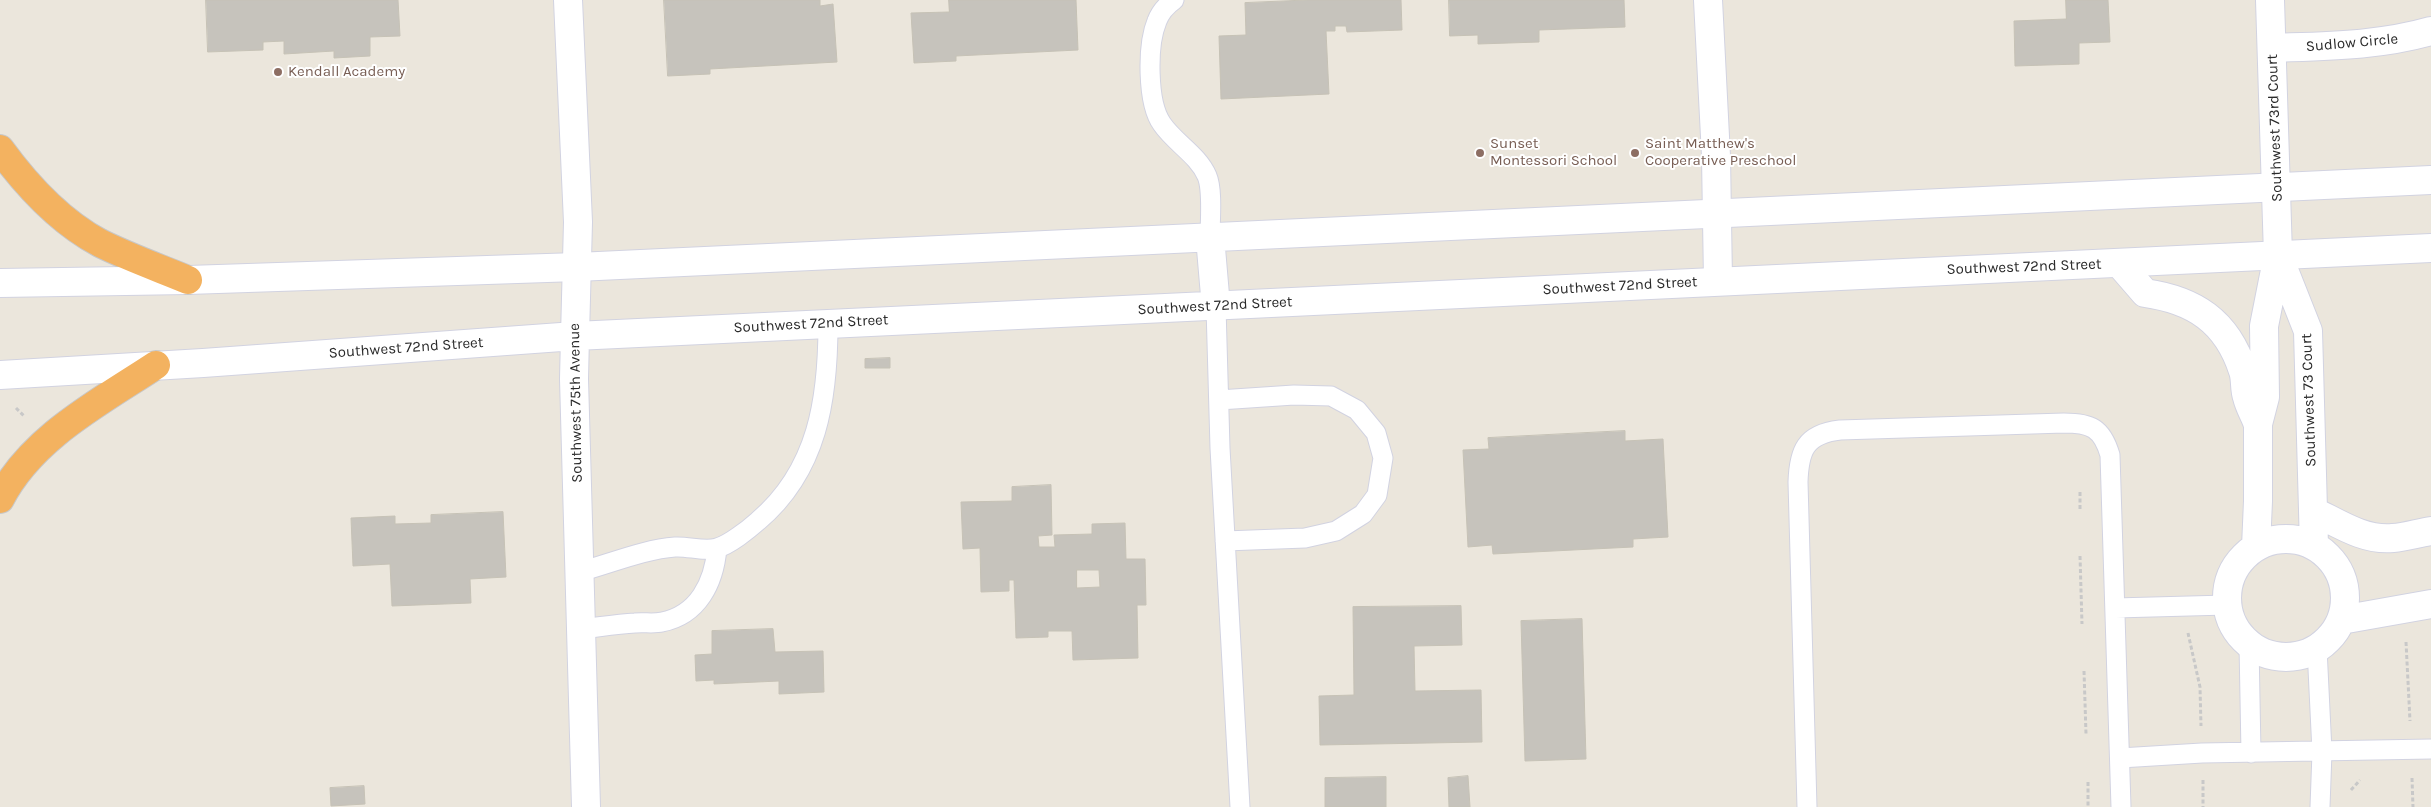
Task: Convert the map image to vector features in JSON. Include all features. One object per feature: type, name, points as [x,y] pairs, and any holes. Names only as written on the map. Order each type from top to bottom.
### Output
[{"type":"highway","points":[[0,149],[34,193],[62,217],[99,242],[188,280]]},
{"type":"highway","points":[[0,499],[19,470],[58,431],[156,365]]},
{"type":"main road","name":"Southwest 75th Avenue","points":[[568,0],[578,222],[574,380],[586,807]]},
{"type":"main road","points":[[1708,0],[1718,281]]},
{"type":"main road","name":"Southwest 73rd Court","points":[[2270,0],[2278,187],[2278,255]]},
{"type":"main road","name":"Sudlow Circle","points":[[2272,48],[2370,44],[2407,38],[2431,31]]},
{"type":"main road","points":[[0,283],[188,280],[577,267],[2431,180]]},
{"type":"main road","points":[[1210,237],[1216,307]]},
{"type":"main road","name":"Southwest 72nd Street","points":[[0,375],[575,336],[2431,248]]},
{"type":"main road","points":[[2256,547],[2258,424],[2265,397],[2264,326],[2278,255]]},
{"type":"main road","name":"Southwest 73 Court","points":[[2278,255],[2308,331],[2314,546]]},
{"type":"main road","points":[[2119,262],[2145,292],[2165,296],[2193,306],[2220,329],[2237,354],[2244,374],[2247,397],[2258,424]]},
{"type":"main road","points":[[2313,511],[2365,536],[2376,538],[2408,537],[2431,531]]},
{"type":"main road","points":[[2284,539],[2299,540],[2314,546],[2335,565],[2342,578],[2345,606],[2341,620],[2331,636],[2317,648],[2300,656],[2283,657],[2265,654],[2249,644],[2238,633],[2231,620],[2227,605],[2227,588],[2233,572],[2242,558],[2256,547],[2284,539]]},
{"type":"main road","points":[[2341,620],[2431,604]]},
{"type":"lane","points":[[1174,0],[1168,4],[1157,20],[1151,50],[1153,102],[1162,124],[1195,159],[1207,177],[1210,237]]},
{"type":"lane","points":[[1216,307],[1225,541],[1240,807]]},
{"type":"lane","points":[[579,572],[674,547],[717,548],[749,529],[774,508],[790,488],[803,466],[812,445],[824,395],[828,367],[828,324]]},
{"type":"lane","points":[[1219,400],[1294,395],[1331,396],[1357,410],[1376,433],[1383,458],[1377,495],[1363,514],[1336,531],[1305,538],[1225,541]]},
{"type":"lane","points":[[1807,807],[1798,482],[1801,452],[1823,433],[1840,430],[2064,423],[2089,425],[2101,436],[2110,455],[2121,807]]},
{"type":"lane","points":[[581,629],[636,622],[660,623],[680,618],[697,604],[708,587],[715,570],[717,548]]},
{"type":"lane","points":[[2115,608],[2227,605]]},
{"type":"lane","points":[[2249,644],[2251,753]]},
{"type":"lane","points":[[2317,648],[2322,752],[2320,807]]},
{"type":"lane","points":[[2120,758],[2431,749]]},
{"type":"path","points":[[9,408],[18,408],[30,422]]},
{"type":"path","points":[[2080,491],[2080,510]]},
{"type":"path","points":[[2080,556],[2082,624]]},
{"type":"path","points":[[2188,629],[2200,687],[2201,729]]},
{"type":"path","points":[[2402,723],[2410,723],[2406,636]]},
{"type":"path","points":[[2084,671],[2086,734]]},
{"type":"path","points":[[2203,773],[2203,807]]},
{"type":"path","points":[[2412,775],[2413,807]]},
{"type":"path","points":[[2349,793],[2365,777]]},
{"type":"path","points":[[2088,782],[2088,807]]},
{"type":"building","points":[[206,0],[398,0],[400,36],[370,37],[370,56],[334,58],[334,51],[284,54],[284,41],[263,42],[263,50],[208,52]]},
{"type":"building","points":[[664,0],[820,0],[820,6],[833,4],[837,62],[710,69],[710,74],[668,76]]},
{"type":"building","points":[[949,0],[1076,0],[1078,50],[956,56],[956,61],[914,63],[911,13],[949,12]]},
{"type":"building","points":[[1307,0],[1401,0],[1402,30],[1347,32],[1346,26],[1335,26],[1335,31],[1326,31],[1329,94],[1221,99],[1219,36],[1246,35],[1245,3]]},
{"type":"building","points":[[1449,0],[1624,0],[1625,27],[1539,30],[1539,42],[1478,44],[1478,35],[1450,36]]},
{"type":"building","points":[[2066,0],[2108,0],[2110,42],[2079,43],[2079,64],[2015,66],[2014,21],[2066,19]]},
{"type":"building","points":[[890,358],[890,368],[865,368],[865,359]]},
{"type":"building","points":[[1625,431],[1625,441],[1663,439],[1668,537],[1633,539],[1633,547],[1493,554],[1492,545],[1468,547],[1463,450],[1489,449],[1488,438]]},
{"type":"building","points":[[1051,485],[1052,535],[1038,536],[1039,547],[1055,547],[1054,535],[1092,534],[1092,524],[1125,523],[1126,559],[1145,559],[1146,605],[1137,605],[1138,658],[1073,660],[1072,631],[1048,631],[1048,637],[1016,638],[1014,580],[1009,580],[1009,591],[981,592],[980,548],[963,549],[961,502],[1012,501],[1012,487]],"holes":[[[1077,570],[1099,570],[1100,587],[1077,588]]]},
{"type":"building","points":[[503,512],[506,577],[470,579],[471,603],[392,606],[390,564],[353,566],[351,518],[395,516],[395,524],[431,523],[431,515]]},
{"type":"building","points":[[1461,606],[1462,645],[1414,646],[1415,691],[1481,690],[1482,742],[1320,745],[1319,696],[1354,695],[1353,607]]},
{"type":"building","points":[[1582,619],[1586,759],[1525,761],[1521,621]]},
{"type":"building","points":[[773,629],[775,652],[823,651],[824,692],[779,694],[779,681],[714,684],[714,680],[696,681],[695,655],[712,654],[712,631]]},
{"type":"building","points":[[1468,776],[1470,807],[1449,807],[1448,778]]},
{"type":"building","points":[[1386,777],[1386,807],[1325,807],[1325,778]]},
{"type":"building","points":[[364,786],[365,804],[331,806],[330,788]]},
{"type":"place","name":"Kendall Academy","points":[[278,72]]},
{"type":"place","name":"Sunset Montessori School","points":[[1480,153]]},
{"type":"place","name":"Saint Matthew's Cooperative Preschool","points":[[1635,153]]}]
